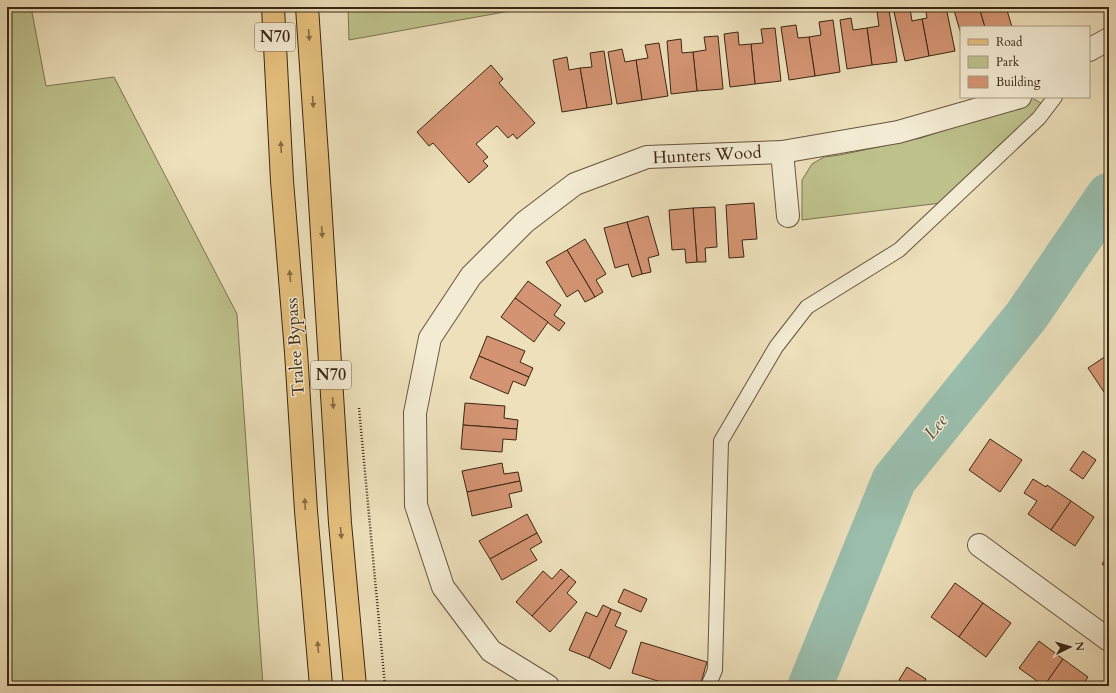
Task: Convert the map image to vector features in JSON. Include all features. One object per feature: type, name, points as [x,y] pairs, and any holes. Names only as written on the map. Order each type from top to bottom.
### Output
[{"type":"main road","name":"Tralee Bypass","points":[[273,7],[282,181],[296,352],[306,510],[321,686]]},
{"type":"main road","name":"Tralee Bypass","points":[[307,7],[340,523],[355,686]]},
{"type":"street","points":[[1090,49],[1109,39]]},
{"type":"street","name":"Hunters Wood","points":[[548,686],[491,651],[443,587],[416,505],[415,413],[430,338],[470,276],[525,222],[575,184],[647,157],[782,152],[898,132],[1017,98]]},
{"type":"street","points":[[782,152],[788,216]]},
{"type":"street","points":[[979,545],[1109,640]]},
{"type":"lane","points":[[708,686],[715,670],[721,442],[776,346],[807,307],[899,250],[1039,118],[1054,98]]},
{"type":"green space","points":[[7,7],[31,7],[46,86],[114,77],[237,314],[263,686],[7,686]]},
{"type":"green space","points":[[348,7],[532,7],[349,40]]},
{"type":"green space","points":[[1032,98],[1041,103],[1041,108],[991,153],[941,203],[802,220],[802,180],[812,164],[824,157],[921,138],[990,115]]},
{"type":"building","points":[[925,7],[946,7],[955,51],[929,56],[922,19],[927,18]]},
{"type":"building","points":[[953,7],[979,7],[985,26],[960,26],[960,31]]},
{"type":"building","points":[[979,7],[1006,7],[1012,26],[985,26]]},
{"type":"building","points":[[910,8],[912,21],[922,19],[929,56],[905,61],[894,12]]},
{"type":"building","points":[[889,10],[897,62],[872,65],[867,28],[879,26],[877,12]]},
{"type":"building","points":[[851,18],[853,30],[867,28],[872,65],[847,69],[840,20]]},
{"type":"building","points":[[833,20],[840,72],[815,76],[809,37],[821,35],[819,22]]},
{"type":"building","points":[[796,25],[798,38],[809,37],[815,76],[789,80],[781,27]]},
{"type":"building","points":[[775,28],[781,81],[755,84],[751,44],[763,43],[761,29]]},
{"type":"building","points":[[738,32],[739,45],[751,44],[755,84],[730,87],[724,34]]},
{"type":"building","points":[[718,36],[723,89],[697,91],[693,52],[706,50],[704,37]]},
{"type":"building","points":[[681,39],[682,53],[693,52],[697,91],[671,94],[667,41]]},
{"type":"building","points":[[659,43],[668,96],[642,100],[636,60],[648,58],[645,45]]},
{"type":"building","points":[[622,49],[625,62],[636,60],[642,100],[617,104],[608,52]]},
{"type":"building","points":[[604,51],[612,104],[587,108],[580,68],[592,67],[590,53]]},
{"type":"building","points":[[567,57],[569,70],[580,68],[587,108],[562,112],[553,60]]},
{"type":"building","points":[[491,65],[503,79],[499,83],[535,123],[517,139],[513,134],[508,138],[497,126],[476,144],[488,157],[483,161],[488,166],[469,183],[433,143],[429,146],[417,132]]},
{"type":"building","points":[[754,203],[757,239],[742,240],[744,257],[729,258],[726,205]]},
{"type":"building","points":[[715,207],[717,247],[705,248],[706,262],[697,262],[693,208]]},
{"type":"building","points":[[693,208],[697,262],[686,263],[685,249],[672,250],[669,210]]},
{"type":"building","points":[[648,216],[659,255],[648,258],[651,272],[642,274],[627,222]]},
{"type":"building","points":[[627,222],[642,274],[632,277],[628,264],[615,268],[604,228]]},
{"type":"building","points":[[585,239],[606,274],[596,280],[603,292],[595,297],[567,250]]},
{"type":"building","points":[[567,250],[595,297],[585,302],[578,290],[567,297],[546,262]]},
{"type":"building","points":[[528,281],[561,305],[554,315],[565,323],[559,331],[515,298]]},
{"type":"building","points":[[515,298],[548,322],[534,342],[501,317]]},
{"type":"building","points":[[487,336],[525,351],[520,362],[533,368],[529,377],[479,356]]},
{"type":"building","points":[[1109,354],[1109,389],[1104,392],[1088,368]]},
{"type":"building","points":[[479,356],[529,377],[525,386],[513,381],[508,394],[470,378]]},
{"type":"building","points":[[465,403],[505,406],[504,418],[518,420],[517,429],[463,425]]},
{"type":"building","points":[[463,425],[517,429],[516,440],[503,439],[502,452],[461,449]]},
{"type":"building","points":[[990,439],[1022,460],[1000,492],[969,470]]},
{"type":"building","points":[[1083,451],[1096,460],[1083,479],[1070,470]]},
{"type":"building","points":[[502,463],[504,474],[518,472],[520,481],[467,492],[462,471]]},
{"type":"building","points":[[1033,479],[1046,487],[1047,485],[1071,501],[1051,530],[1028,514],[1037,501],[1024,493]]},
{"type":"building","points":[[520,481],[522,491],[509,494],[512,507],[472,516],[467,492]]},
{"type":"building","points":[[1071,501],[1094,517],[1075,546],[1051,530]]},
{"type":"building","points":[[527,514],[537,533],[490,559],[479,541]]},
{"type":"building","points":[[537,533],[542,542],[530,549],[537,560],[502,580],[490,559]]},
{"type":"building","points":[[1109,554],[1109,569],[1102,564]]},
{"type":"building","points":[[561,569],[569,576],[532,616],[516,602],[543,571],[552,579]]},
{"type":"building","points":[[569,576],[576,582],[567,593],[577,602],[550,632],[532,616]]},
{"type":"building","points":[[955,583],[983,603],[959,637],[931,617]]},
{"type":"building","points":[[624,589],[647,599],[641,612],[618,602]]},
{"type":"building","points":[[983,603],[1011,623],[986,657],[959,637]]},
{"type":"building","points":[[603,605],[611,609],[589,658],[569,650],[586,612],[597,617]]},
{"type":"building","points":[[611,609],[621,613],[615,626],[627,631],[610,669],[589,658]]},
{"type":"building","points":[[1039,641],[1063,659],[1044,686],[1019,668]]},
{"type":"building","points":[[641,642],[707,662],[700,686],[674,686],[632,673]]},
{"type":"building","points":[[1063,659],[1088,677],[1082,686],[1044,686]]},
{"type":"building","points":[[907,667],[926,679],[922,686],[908,686],[899,680]]},
{"type":"waterway","name":"Lee","points":[[810,686],[894,480],[1027,315],[1109,195]]}]
